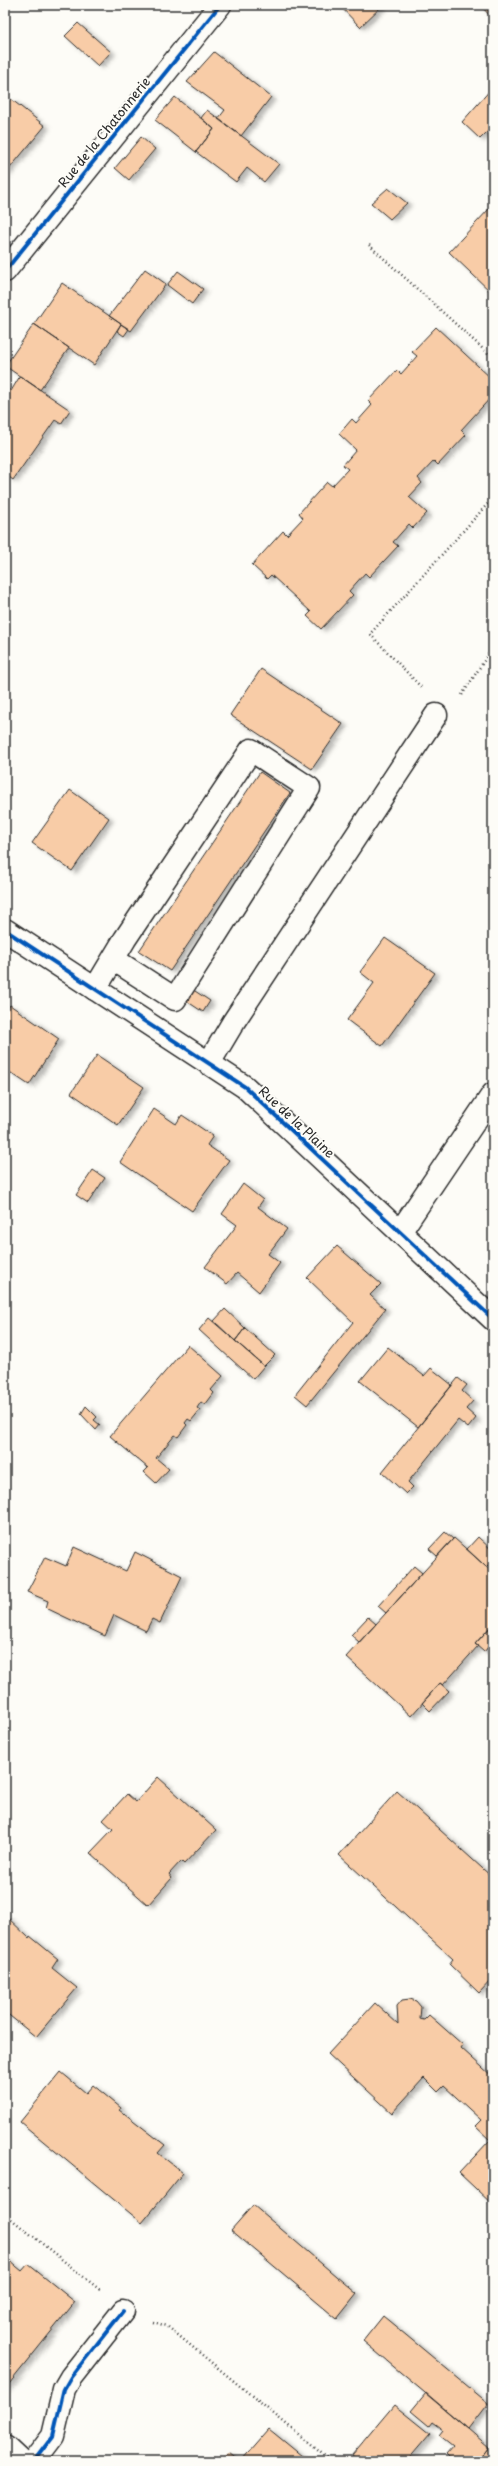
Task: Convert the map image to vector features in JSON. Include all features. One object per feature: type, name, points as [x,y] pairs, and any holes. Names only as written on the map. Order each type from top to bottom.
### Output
[{"type":"street","name":"Rue de la Chatonnerie","points":[[5,271],[220,5]]},
{"type":"street","points":[[209,1063],[234,1021],[436,715]]},
{"type":"street","points":[[95,989],[113,959],[251,750],[309,788],[175,999],[113,959]]},
{"type":"street","name":"Rue de la Plaine","points":[[5,930],[245,1087],[493,1319]]},
{"type":"street","points":[[400,1232],[493,1094]]},
{"type":"street","points":[[34,2461],[53,2436],[64,2389],[71,2377],[123,2311]]},
{"type":"street","points":[[5,2447],[20,2461]]},
{"type":"path","points":[[369,245],[493,358]]},
{"type":"path","points":[[493,498],[370,634],[428,695],[436,715],[454,709],[493,647]]},
{"type":"path","points":[[5,2214],[123,2311],[166,2326],[331,2461]]},
{"type":"building","points":[[339,5],[383,5],[360,27]]},
{"type":"building","points":[[480,5],[493,5],[493,19]]},
{"type":"building","points":[[78,23],[111,52],[98,66],[65,36]]},
{"type":"building","points":[[214,52],[271,97],[241,136],[218,119],[225,110],[187,82]]},
{"type":"building","points":[[492,88],[493,126],[480,139],[462,122]]},
{"type":"building","points":[[175,97],[214,129],[196,152],[155,120]]},
{"type":"building","points":[[11,99],[45,126],[5,174],[5,106]]},
{"type":"building","points":[[207,110],[279,164],[264,182],[247,168],[236,182],[196,152],[214,129],[201,118]]},
{"type":"building","points":[[141,137],[155,149],[129,180],[115,168]]},
{"type":"building","points":[[388,188],[407,203],[390,219],[371,203]]},
{"type":"building","points":[[489,209],[493,212],[493,294],[449,252]]},
{"type":"building","points":[[145,269],[166,284],[131,331],[109,316]]},
{"type":"building","points":[[178,271],[203,289],[192,304],[167,285]]},
{"type":"building","points":[[62,283],[121,324],[94,365],[34,324]]},
{"type":"building","points":[[34,324],[69,348],[40,390],[5,366]]},
{"type":"building","points":[[121,324],[129,329],[124,336],[117,331]]},
{"type":"building","points":[[436,327],[493,380],[493,395],[461,430],[466,435],[438,465],[434,461],[418,478],[422,483],[409,497],[427,513],[413,528],[409,524],[393,542],[398,546],[369,577],[365,573],[349,591],[353,595],[321,629],[307,616],[311,612],[271,575],[267,579],[252,565],[283,531],[287,535],[303,518],[299,513],[327,482],[332,486],[348,469],[343,465],[356,450],[339,434],[352,419],[356,423],[372,405],[368,401],[397,370],[401,374],[417,356],[412,352]]},
{"type":"building","points":[[20,376],[70,410],[61,424],[55,420],[13,480],[5,474],[5,387],[11,391]]},
{"type":"building","points":[[261,669],[343,724],[312,769],[230,715]]},
{"type":"building","points":[[260,772],[290,793],[170,971],[139,951]]},
{"type":"building","points":[[70,790],[109,818],[72,871],[32,843]]},
{"type":"building","points":[[385,938],[435,973],[382,1046],[347,1020],[374,983],[360,972]]},
{"type":"building","points":[[192,989],[210,1001],[203,1012],[185,1000]]},
{"type":"building","points":[[10,1005],[59,1039],[29,1085],[5,1069],[5,1013]]},
{"type":"building","points":[[97,1055],[144,1087],[118,1125],[71,1093]]},
{"type":"building","points":[[154,1109],[176,1124],[182,1115],[213,1136],[207,1145],[229,1160],[192,1211],[120,1162]]},
{"type":"building","points":[[93,1170],[105,1178],[88,1203],[76,1195]]},
{"type":"building","points":[[243,1184],[263,1200],[258,1207],[287,1229],[268,1254],[280,1263],[259,1292],[237,1273],[227,1284],[205,1267],[237,1225],[222,1214]]},
{"type":"building","points":[[337,1246],[381,1284],[370,1295],[385,1309],[307,1405],[295,1395],[353,1322],[307,1278]]},
{"type":"building","points":[[225,1309],[245,1328],[235,1341],[214,1321]]},
{"type":"building","points":[[209,1318],[264,1366],[253,1379],[199,1330]]},
{"type":"building","points":[[245,1328],[275,1355],[264,1366],[235,1341]]},
{"type":"building","points":[[188,1345],[223,1376],[211,1390],[214,1393],[205,1405],[201,1402],[197,1408],[200,1410],[191,1421],[188,1419],[185,1423],[187,1425],[178,1437],[175,1435],[156,1458],[169,1469],[156,1483],[144,1472],[148,1468],[110,1436]]},
{"type":"building","points":[[388,1347],[424,1376],[431,1368],[452,1385],[418,1427],[360,1381]]},
{"type":"building","points":[[458,1378],[467,1385],[462,1391],[473,1401],[466,1409],[476,1418],[468,1428],[458,1420],[408,1482],[413,1487],[406,1494],[382,1472]]},
{"type":"building","points":[[86,1406],[97,1417],[94,1420],[100,1425],[96,1430],[81,1414]]},
{"type":"building","points":[[445,1532],[453,1539],[437,1556],[429,1549]]},
{"type":"building","points":[[478,1537],[493,1551],[493,1560],[486,1567],[467,1549]]},
{"type":"building","points":[[454,1538],[493,1573],[493,1624],[475,1644],[478,1646],[443,1685],[440,1683],[411,1716],[346,1657]]},
{"type":"building","points":[[74,1547],[126,1571],[135,1552],[182,1576],[160,1623],[152,1619],[146,1631],[114,1615],[105,1636],[46,1608],[48,1601],[27,1592],[45,1557],[66,1566]]},
{"type":"building","points":[[414,1566],[422,1573],[386,1613],[378,1606]]},
{"type":"building","points":[[368,1617],[376,1624],[359,1642],[351,1635]]},
{"type":"building","points":[[493,1624],[493,1641],[484,1652],[475,1644]]},
{"type":"building","points":[[440,1683],[449,1691],[430,1711],[422,1703]]},
{"type":"building","points":[[158,1777],[216,1830],[184,1864],[181,1861],[169,1874],[172,1878],[148,1905],[90,1853],[113,1829],[103,1820],[127,1794],[136,1802]]},
{"type":"building","points":[[397,1791],[493,1878],[493,1978],[479,1993],[449,1964],[453,1959],[339,1855]]},
{"type":"building","points":[[5,1915],[29,1938],[30,1936],[58,1959],[52,1968],[77,1988],[36,2037],[5,2012]]},
{"type":"building","points":[[410,1999],[416,2001],[421,2007],[420,2019],[424,2020],[429,2015],[463,2045],[461,2048],[493,2077],[493,2205],[459,2173],[490,2140],[475,2126],[481,2120],[444,2086],[438,2092],[424,2078],[392,2113],[328,2054],[375,2003],[398,2024],[397,2006],[402,2000]]},
{"type":"building","points":[[61,2072],[86,2093],[93,2085],[121,2108],[120,2110],[165,2145],[158,2153],[183,2173],[142,2223],[20,2122]]},
{"type":"building","points":[[253,2205],[357,2294],[337,2319],[231,2230]]},
{"type":"building","points":[[5,2257],[22,2271],[28,2264],[75,2302],[5,2389]]},
{"type":"building","points":[[383,2316],[488,2403],[468,2429],[363,2341]]},
{"type":"building","points":[[426,2393],[489,2447],[478,2461],[453,2461],[446,2454],[453,2446],[439,2435],[443,2430],[432,2422],[429,2426],[411,2411]]},
{"type":"building","points":[[394,2405],[430,2434],[407,2461],[359,2461],[352,2455]]},
{"type":"building","points":[[269,2429],[302,2456],[298,2461],[241,2461]]},
{"type":"building","points":[[489,2447],[493,2450],[493,2461],[478,2461]]},
{"type":"building","points":[[229,2453],[239,2461],[222,2461]]},
{"type":"cycle path","points":[[5,271],[220,5]]},
{"type":"cycle path","points":[[5,930],[245,1087],[493,1319]]},
{"type":"cycle path","points":[[34,2461],[53,2436],[64,2389],[71,2377],[123,2311]]}]
